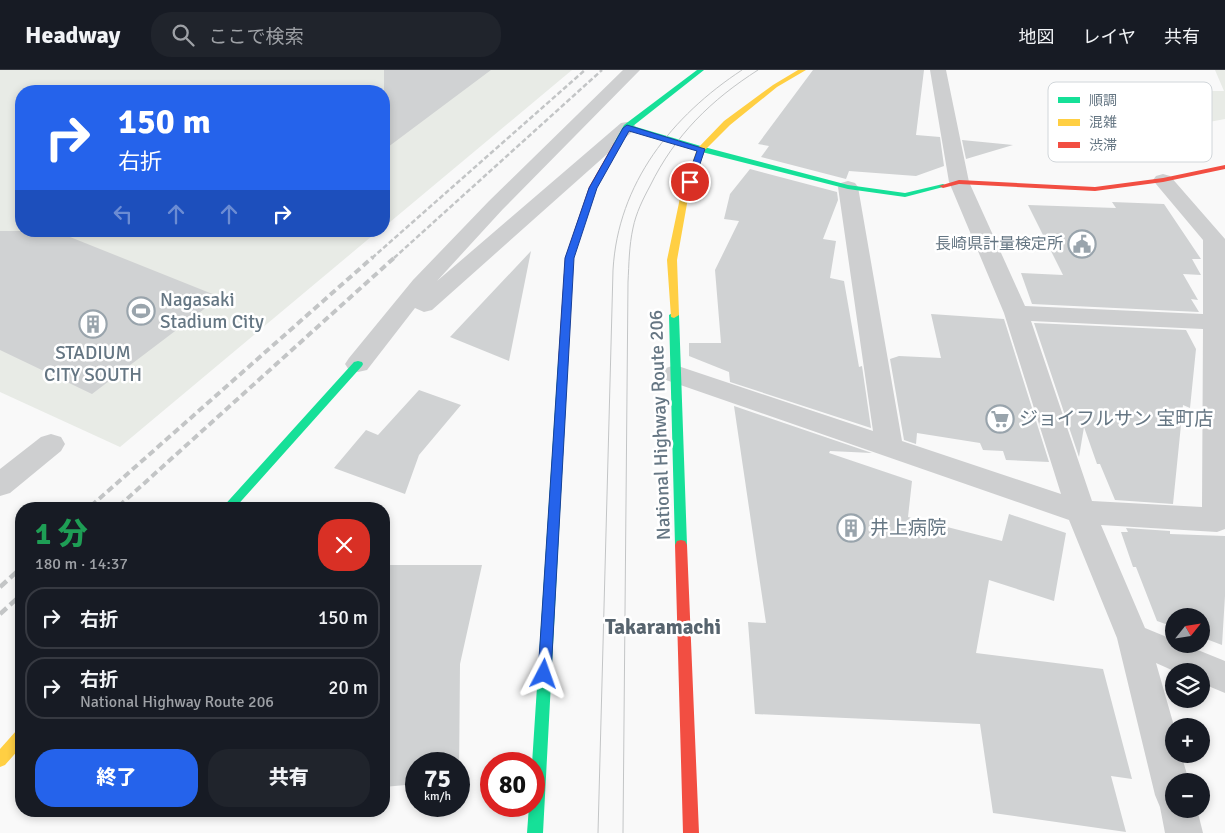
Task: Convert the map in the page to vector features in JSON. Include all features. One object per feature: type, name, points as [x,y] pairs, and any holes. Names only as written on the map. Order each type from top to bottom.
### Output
[{"type":"main road","points":[[535,833],[569,258],[593,188],[627,128],[701,70]]},
{"type":"main road","name":"National Highway Route 206","points":[[691,833],[672,260],[684,198],[701,149],[727,124],[775,86],[803,70]]},
{"type":"main road","points":[[627,128],[848,187],[905,195],[959,182],[1095,189],[1163,180],[1225,167]]},
{"type":"main road","points":[[233,502],[358,364]]},
{"type":"main road","points":[[0,760],[15,743]]},
{"type":"street","points":[[358,364],[421,285],[496,205],[632,70]]},
{"type":"street","points":[[938,70],[959,182],[1016,313],[1081,512],[1133,638],[1168,773]]},
{"type":"street","points":[[358,364],[555,189],[627,128]]},
{"type":"street","points":[[675,374],[1081,512],[1217,520],[1214,239],[1163,180]]},
{"type":"street","points":[[848,187],[889,447]]},
{"type":"street","points":[[1016,313],[1214,322]]},
{"type":"street","points":[[0,485],[51,444]]},
{"type":"street","points":[[1133,638],[1225,677]]},
{"type":"street","points":[[1180,818],[1184,833]]},
{"type":"shaded area","name":"Nagasaki Stadium City","points":[[0,70],[572,70],[390,222],[390,85],[15,85],[15,237],[371,237],[120,447],[0,392]]},
{"type":"shaded area","points":[[1215,70],[1225,70],[1225,119],[1212,121],[1212,91],[1224,91]]},
{"type":"building","points":[[384,70],[491,70],[390,146],[390,85],[384,85]]},
{"type":"building","points":[[813,70],[924,70],[916,135],[940,137],[944,166],[916,176],[849,171],[846,179],[761,157],[769,146],[758,144]]},
{"type":"building","points":[[962,140],[1013,145],[966,159]]},
{"type":"building","points":[[750,169],[837,192],[838,200],[823,239],[836,241],[830,278],[844,281],[859,367],[862,366],[871,428],[730,382],[729,372],[689,356],[689,343],[721,343],[715,270],[739,221],[724,219],[730,194]]},
{"type":"building","points":[[1112,202],[1164,204],[1201,259],[1192,259],[1201,275],[1183,274],[1198,300],[1191,299],[1199,312],[1032,304],[1021,273],[1063,275],[1028,205],[1116,208]]},
{"type":"building","name":"STADIUM CITY SOUTH","points":[[0,231],[15,231],[15,237],[70,237],[220,297],[92,394],[0,350]]},
{"type":"building","points":[[531,251],[509,361],[450,337]]},
{"type":"building","points":[[931,314],[1004,319],[1049,462],[1006,460],[1003,451],[983,450],[980,443],[917,433],[916,444],[904,440],[890,359],[899,356],[941,358]]},
{"type":"building","points":[[1034,323],[1186,330],[1196,349],[1190,408],[1183,405],[1173,504],[1115,500],[1100,464],[1097,464],[1084,427],[1079,457]]},
{"type":"building","points":[[419,390],[461,405],[419,455],[405,494],[334,468],[366,430],[378,435]]},
{"type":"building","points":[[734,406],[872,453],[830,451],[829,453],[912,481],[908,517],[1002,541],[1009,514],[1066,533],[1054,601],[989,580],[976,653],[1103,669],[1132,779],[1111,776],[1126,832],[993,813],[980,724],[755,714],[748,622],[766,623]]},
{"type":"building","points":[[1126,528],[1170,531],[1170,534],[1225,536],[1225,596],[1222,645],[1210,640],[1210,608],[1165,608],[1165,624],[1157,621],[1136,567],[1133,567],[1121,532],[1128,532]]},
{"type":"building","points":[[390,565],[482,565],[460,664],[459,752],[405,752],[405,785],[390,786]]},
{"type":"tram line","points":[[598,833],[613,270],[617,238],[625,209],[653,155],[693,108],[742,70]]},
{"type":"tram line","points":[[623,833],[628,282],[632,235],[636,217],[645,196],[660,168],[683,135],[710,106],[758,70]]},
{"type":"railway","points":[[372,258],[585,70]]},
{"type":"railway","points":[[394,258],[602,70]]},
{"type":"railway","points":[[96,502],[373,257]]},
{"type":"railway","points":[[123,502],[395,257]]},
{"type":"railway","points":[[0,587],[15,573]]},
{"type":"railway","points":[[0,614],[15,600]]},
{"type":"traffic: fast","points":[[617,145],[627,127],[701,70]]},
{"type":"traffic: fast","points":[[627,127],[701,149],[848,187],[905,195],[943,186]]},
{"type":"traffic: fast","points":[[674,315],[681,545]]},
{"type":"traffic: fast","points":[[535,833],[563,363]]},
{"type":"traffic: fast","points":[[233,502],[358,364]]},
{"type":"traffic: slow","points":[[674,315],[672,260],[684,198],[701,149],[727,123],[775,86],[803,70]]},
{"type":"traffic: slow","points":[[0,760],[15,743]]},
{"type":"traffic: jam","points":[[563,363],[569,258],[593,187],[617,145]]},
{"type":"traffic: jam","points":[[943,186],[959,182],[1095,189],[1163,180],[1225,167]]},
{"type":"traffic: jam","points":[[681,545],[691,833]]},
{"type":"place","name":"長崎県計量検定所","points":[[1082,244]]},
{"type":"place","name":"Nagasaki Stadium City","points":[[141,311]]},
{"type":"place","name":"STADIUM CITY SOUTH","points":[[93,324]]},
{"type":"place","name":"ジョイフルサン 宝町店","points":[[1000,419]]},
{"type":"place","name":"井上病院","points":[[851,528]]},
{"type":"district","name":"Takaramachi","points":[[663,627]]},
{"type":"route","points":[[544,674],[569,258],[593,188],[627,128],[701,149],[690,182]]}]
